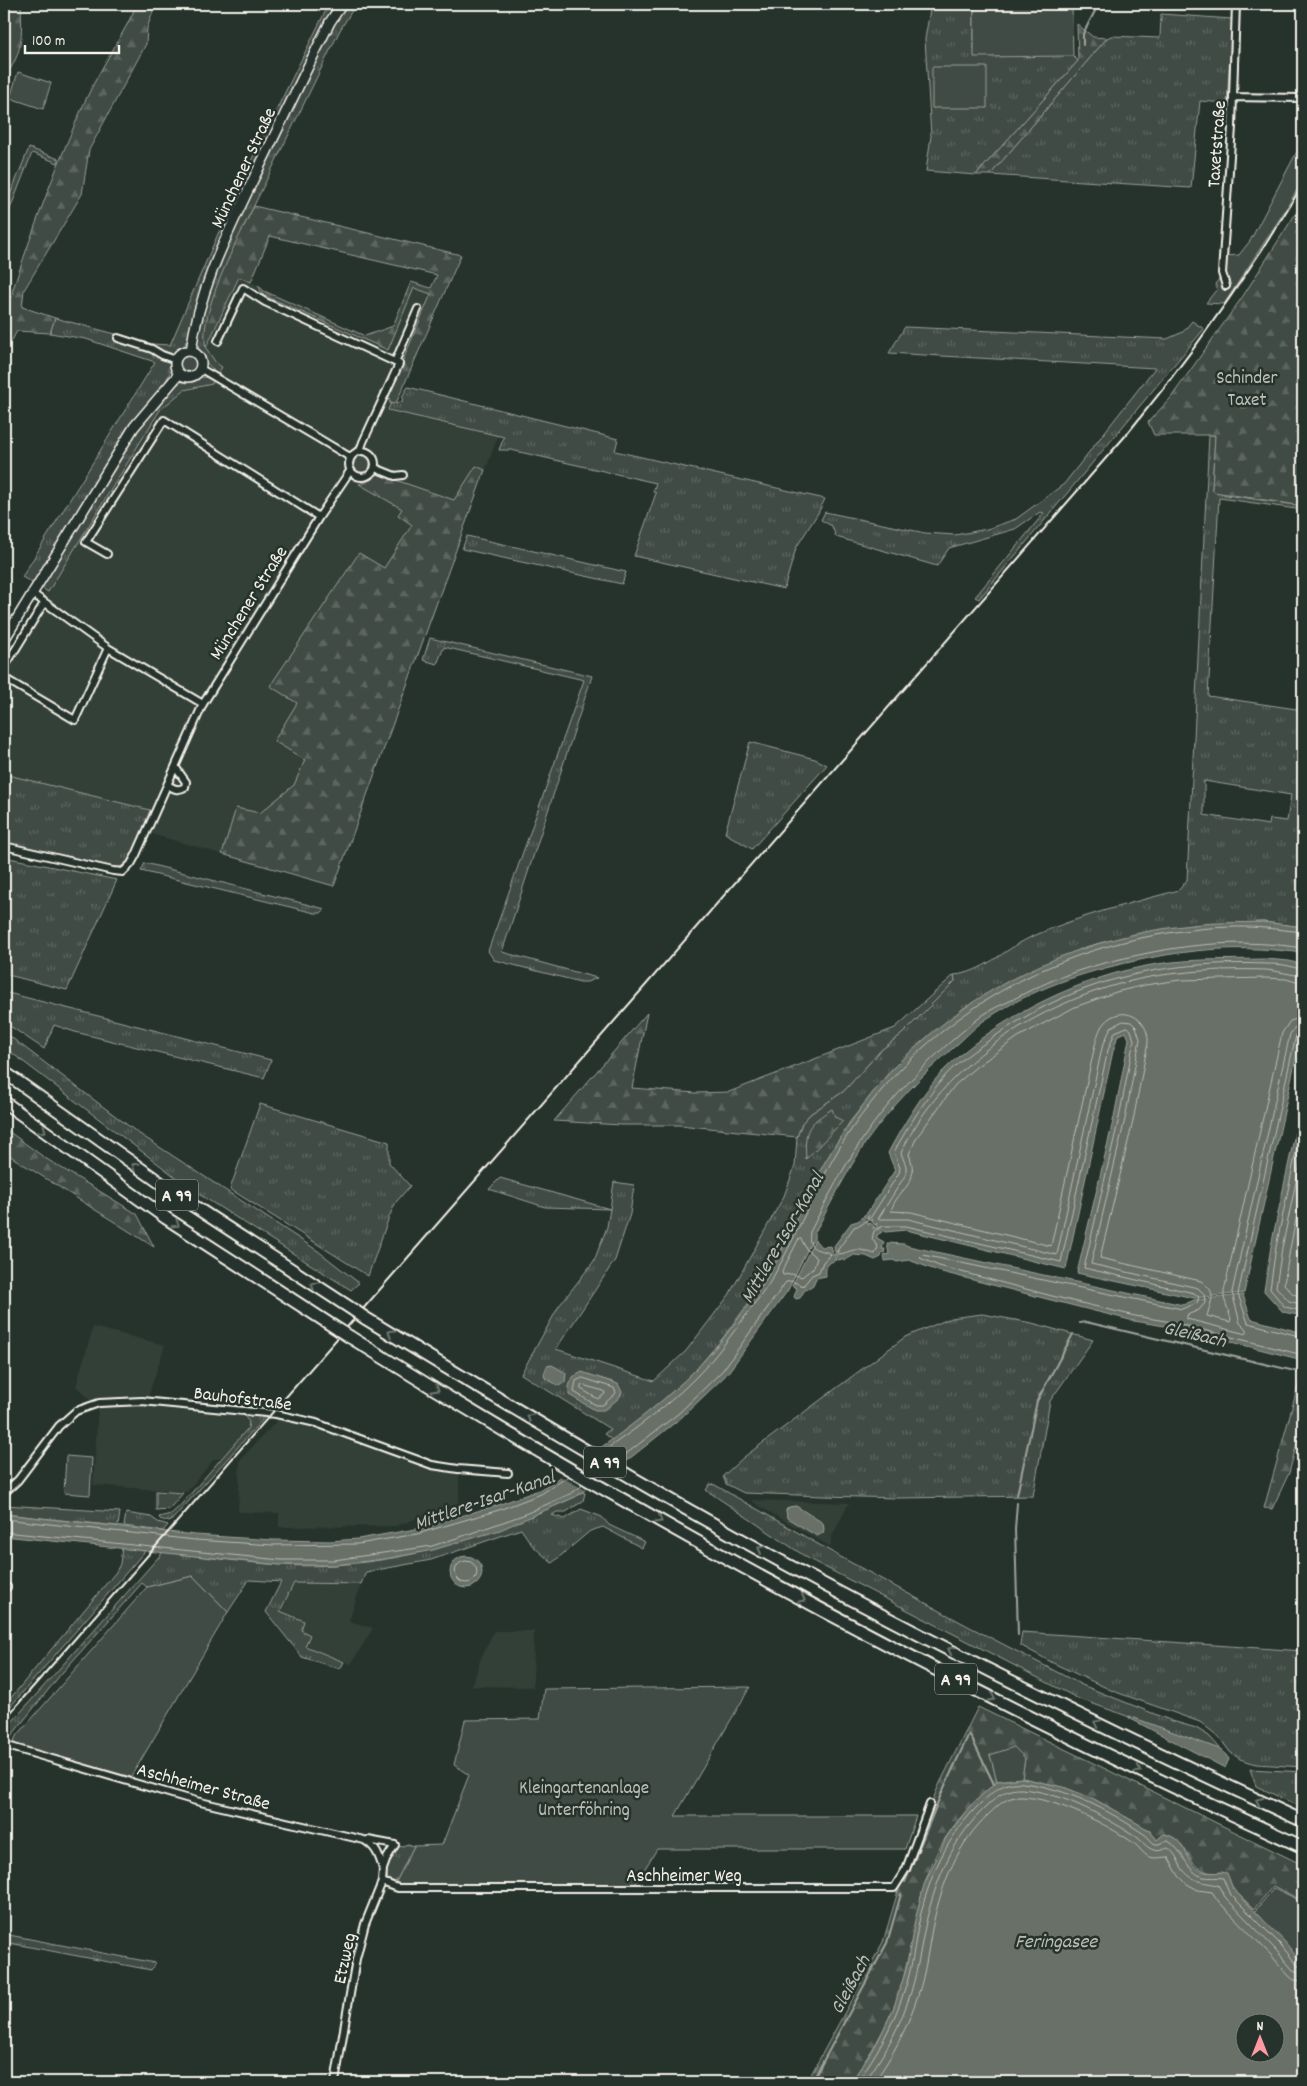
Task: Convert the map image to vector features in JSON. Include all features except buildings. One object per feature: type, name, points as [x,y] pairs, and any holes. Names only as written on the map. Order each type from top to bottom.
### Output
[{"type":"highway","name":"A 99","points":[[4,1072],[186,1201],[360,1315],[638,1481],[838,1591],[1044,1697],[1303,1821]]},
{"type":"highway","name":"A 99","points":[[4,1102],[166,1218],[339,1330],[617,1496],[741,1567],[1027,1716],[1303,1847]]},
{"type":"main road","name":"Münchener Straße","points":[[191,351],[197,314],[203,295],[230,229],[330,22],[342,4]]},
{"type":"main road","points":[[191,351],[200,358],[201,368],[192,377],[185,377],[176,370],[176,360],[181,352],[191,351]]},
{"type":"main road","points":[[4,640],[134,427],[180,374]]},
{"type":"street","name":"Taxetstraße","points":[[1226,286],[1222,273],[1234,97],[1236,4]]},
{"type":"street","points":[[1234,97],[1303,98]]},
{"type":"street","points":[[218,341],[244,288],[265,302],[399,364],[360,451],[350,456],[348,462],[350,471],[360,478],[370,475],[375,468],[375,460],[372,456],[360,451]]},
{"type":"street","points":[[395,362],[418,309]]},
{"type":"street","points":[[118,338],[152,348],[162,355],[176,360]]},
{"type":"street","points":[[201,368],[350,456]]},
{"type":"street","points":[[107,554],[86,542],[164,420],[319,517]]},
{"type":"street","points":[[375,468],[395,476],[403,475]]},
{"type":"street","name":"Münchener Straße","points":[[4,846],[113,871],[123,872],[131,864],[176,768],[203,704],[319,517],[350,471]]},
{"type":"street","points":[[33,594],[108,648],[203,704]]},
{"type":"street","points":[[4,668],[44,602]]},
{"type":"street","points":[[4,678],[75,720],[108,648]]},
{"type":"street","points":[[168,785],[175,790],[181,790],[185,787],[186,782],[176,768]]},
{"type":"street","name":"Bauhofstraße","points":[[4,1493],[18,1480],[59,1426],[76,1411],[99,1403],[142,1401],[276,1414],[321,1425],[432,1464],[508,1473]]},
{"type":"street","name":"Aschheimer Straße","points":[[4,1745],[196,1801],[364,1840],[395,1845]]},
{"type":"street","name":"Aschheimer Weg","points":[[382,1882],[398,1888],[894,1888],[906,1869],[930,1804]]},
{"type":"street","points":[[364,1840],[378,1852],[382,1869]]},
{"type":"street","name":"Etzweg","points":[[335,2082],[356,1959],[366,1924],[382,1882],[382,1869],[395,1845]]},
{"type":"shaded area","points":[[240,277],[258,285],[265,295],[387,347],[413,286],[438,295],[388,410],[498,436],[334,886],[141,831],[150,810],[4,774],[4,658],[160,410],[184,390],[212,384],[222,367],[216,363],[206,348]]},
{"type":"shaded area","points":[[93,1327],[165,1345],[148,1397],[260,1408],[266,1416],[244,1415],[249,1422],[248,1428],[220,1459],[214,1459],[187,1492],[93,1485],[98,1408],[76,1386]]},
{"type":"shaded area","points":[[284,1413],[333,1425],[432,1462],[459,1466],[459,1503],[396,1526],[279,1527],[279,1513],[238,1512],[240,1460]]},
{"type":"shaded area","points":[[751,1500],[849,1503],[831,1538],[831,1547]]},
{"type":"shaded area","points":[[294,1583],[361,1584],[349,1621],[373,1628],[351,1664],[305,1646],[301,1630],[280,1611]]},
{"type":"shaded area","points":[[494,1631],[534,1631],[533,1687],[472,1686],[481,1658]]},
{"type":"green space","points":[[4,4],[21,4],[22,25],[20,43],[15,60],[4,78]]},
{"type":"green space","points":[[137,4],[156,4],[147,28],[146,44],[89,150],[82,194],[24,290],[22,307],[55,318],[50,333],[17,331],[4,355],[4,297],[12,297],[38,216],[76,121],[93,85]]},
{"type":"green space","points":[[329,4],[356,4],[340,30],[242,230],[206,348],[216,363],[222,367],[212,384],[184,390],[160,410],[48,592],[22,577],[155,362],[86,339],[50,333],[55,318],[153,344],[170,345],[240,183]],"holes":[[[188,336],[197,337],[201,355],[213,369],[209,378],[190,379],[172,388],[165,383],[172,368],[170,363],[162,359],[164,354],[174,355],[178,349],[184,347]]]},
{"type":"green space","points":[[931,4],[970,4],[974,7],[974,49],[1073,56],[1078,61],[976,175],[926,171],[931,136],[925,39]]},
{"type":"green space","points":[[970,4],[1072,4],[1073,56],[974,57],[974,7],[970,6]]},
{"type":"green space","points":[[1161,14],[1232,19],[1227,103],[1200,101],[1191,188],[990,175],[1107,38],[1111,36],[1160,38]]},
{"type":"green space","points":[[1077,24],[1093,37],[1107,38],[990,175],[976,175],[1078,61]]},
{"type":"green space","points":[[932,67],[987,67],[987,108],[932,108]]},
{"type":"green space","points":[[18,72],[51,83],[43,109],[10,98]]},
{"type":"green space","points":[[1303,140],[1303,179],[1286,209],[1224,304],[1206,303],[1217,289],[1215,284],[1225,272],[1226,256],[1239,255],[1250,241]]},
{"type":"green space","points":[[29,148],[59,159],[58,163],[32,153],[10,209],[5,207]]},
{"type":"green space","name":"Schinder Taxet","points":[[1303,202],[1303,506],[1214,492],[1212,489],[1215,435],[1154,435],[1148,422],[1170,399],[1243,296]]},
{"type":"green space","points":[[254,206],[461,255],[397,401],[394,404],[390,403],[388,395],[431,294],[414,288],[388,350],[263,295],[258,285],[264,291],[365,336],[393,326],[411,282],[431,288],[437,275],[270,236],[251,282],[239,277],[206,348],[207,316],[213,297],[229,256]]},
{"type":"green space","points":[[1192,321],[1204,329],[979,599],[975,597],[1044,513],[1040,512],[1015,529],[949,548],[937,566],[836,537],[832,526],[821,520],[825,512],[925,533],[955,535],[987,529],[1016,519],[1064,484],[1155,368],[889,353],[905,327],[1167,339],[1183,332]]},
{"type":"green space","points":[[188,354],[195,357],[198,364],[195,371],[188,374],[181,371],[178,364],[181,357]]},
{"type":"green space","points":[[408,387],[618,439],[615,451],[825,499],[796,548],[784,589],[634,556],[656,493],[653,492],[656,483],[511,450],[499,450],[504,437],[388,410],[391,403],[402,402],[403,395]]},
{"type":"green space","points":[[1209,435],[1215,435],[1212,489],[1226,495],[1303,506],[1303,510],[1219,498],[1208,696],[1303,710],[1303,790],[1299,822],[1303,823],[1303,927],[1263,922],[1192,925],[1135,934],[1085,947],[965,1007],[927,1037],[890,1071],[849,1123],[824,1164],[767,1278],[722,1339],[694,1372],[652,1410],[612,1440],[604,1434],[610,1429],[521,1374],[559,1306],[594,1261],[607,1227],[614,1182],[634,1185],[630,1214],[615,1260],[556,1349],[654,1381],[686,1351],[729,1295],[784,1196],[795,1166],[797,1137],[802,1123],[810,1114],[844,1091],[881,1050],[902,1034],[955,981],[954,975],[983,966],[1020,943],[1047,930],[1103,911],[1179,890],[1187,880]],"holes":[[[1204,781],[1291,795],[1287,821],[1270,819],[1269,825],[1204,815]]]},
{"type":"green space","points":[[359,456],[365,456],[370,461],[368,470],[359,472],[354,467],[354,461]]},
{"type":"green space","points":[[476,466],[485,470],[334,886],[222,854],[236,808],[260,813],[294,785],[305,760],[274,741],[297,703],[270,686],[359,553],[384,568],[412,525],[398,515],[402,509],[359,484],[371,480],[378,474],[454,500]]},
{"type":"green space","points":[[467,536],[626,572],[622,584],[462,549]]},
{"type":"green space","points":[[430,638],[592,676],[502,952],[597,978],[587,982],[580,982],[494,960],[488,951],[584,680],[444,647],[437,664],[423,660]]},
{"type":"green space","points":[[750,742],[815,759],[827,765],[752,849],[725,833]]},
{"type":"green space","points":[[4,774],[150,810],[138,841],[126,863],[116,867],[98,866],[4,843]]},
{"type":"green space","points":[[4,857],[117,880],[67,990],[4,974]]},
{"type":"green space","points":[[145,863],[325,909],[321,913],[315,913],[141,871]]},
{"type":"green space","points":[[954,975],[955,981],[902,1034],[881,1050],[844,1091],[810,1114],[802,1123],[797,1137],[679,1125],[621,1125],[554,1121],[647,1013],[632,1088],[696,1093],[729,1092],[895,1028]]},
{"type":"green space","points":[[4,992],[271,1060],[264,1078],[75,1032],[54,1025],[44,1049],[4,1022]]},
{"type":"green space","points":[[4,1032],[138,1133],[318,1251],[359,1283],[351,1290],[194,1191],[4,1047]]},
{"type":"green space","points":[[260,1104],[389,1142],[389,1163],[410,1186],[396,1202],[389,1217],[368,1276],[230,1189]]},
{"type":"green space","points":[[832,1109],[835,1117],[843,1121],[806,1159],[806,1141],[809,1129],[817,1119]]},
{"type":"green space","points":[[4,1128],[45,1158],[137,1214],[154,1247],[7,1154],[4,1151]]},
{"type":"green space","points":[[500,1178],[610,1209],[545,1207],[489,1189]]},
{"type":"green space","points":[[982,1314],[1032,1323],[1093,1340],[1050,1401],[1033,1496],[897,1498],[744,1493],[726,1484],[723,1476],[744,1457],[905,1337],[951,1318]]},
{"type":"green space","points":[[1303,1368],[1303,1420],[1289,1473],[1272,1509],[1264,1508]]},
{"type":"green space","points":[[243,1414],[266,1416],[170,1522],[160,1519],[159,1517],[171,1514],[179,1507],[248,1428],[249,1422]]},
{"type":"green space","points":[[66,1456],[92,1458],[90,1495],[64,1493]]},
{"type":"green space","points":[[710,1484],[715,1485],[837,1555],[966,1625],[1082,1685],[1172,1721],[1196,1728],[1209,1736],[1219,1747],[1218,1749],[1077,1698],[809,1559],[706,1490]]},
{"type":"green space","points":[[156,1491],[183,1493],[169,1509],[156,1510]]},
{"type":"green space","points":[[582,1492],[585,1493],[583,1501],[566,1512],[557,1512],[552,1515],[565,1519],[581,1509],[602,1517],[609,1525],[645,1542],[642,1548],[603,1527],[590,1531],[552,1563],[532,1545],[521,1529],[431,1560],[366,1572],[361,1584],[294,1583],[280,1611],[304,1621],[301,1630],[310,1635],[305,1646],[344,1662],[340,1669],[302,1657],[266,1612],[281,1582],[249,1580],[228,1612],[193,1576],[147,1587],[142,1583],[61,1674],[8,1740],[4,1740],[4,1731],[163,1552],[292,1566],[366,1562],[427,1551],[487,1533],[546,1510]]},
{"type":"green space","points":[[4,1505],[120,1512],[118,1526],[4,1514]]},
{"type":"green space","points":[[126,1513],[151,1517],[158,1522],[168,1525],[163,1531],[124,1526]]},
{"type":"green space","points":[[122,1548],[145,1551],[4,1714],[4,1706],[116,1572],[120,1564]]},
{"type":"green space","points":[[193,1576],[228,1612],[131,1777],[14,1744],[15,1738],[147,1587]]},
{"type":"green space","points":[[1022,1632],[1303,1651],[1303,1767],[1256,1764],[1240,1759],[1230,1752],[1219,1737],[1200,1722],[1113,1691],[1053,1663],[1020,1645]]},
{"type":"green space","name":"Kleingartenanlage Unterföhring","points":[[750,1687],[675,1816],[916,1816],[905,1849],[657,1849],[634,1886],[394,1886],[414,1846],[442,1845],[469,1775],[454,1765],[465,1720],[540,1719],[544,1689]]},
{"type":"green space","points":[[978,1707],[1303,1865],[1303,1901],[1273,1886],[1254,1909],[1233,1889],[1228,1877],[1223,1872],[1210,1872],[1201,1869],[1194,1864],[1181,1843],[1174,1838],[1164,1834],[1157,1840],[1149,1830],[1094,1799],[1063,1787],[1022,1778],[1025,1758],[990,1755],[997,1781],[957,1821],[937,1852],[920,1902],[901,1986],[884,2029],[851,2082],[807,2082],[883,1942],[906,1864],[939,1785]]},
{"type":"green space","points":[[1014,1747],[1025,1758],[1022,1778],[997,1781],[990,1755]]},
{"type":"green space","points":[[1250,1769],[1303,1772],[1303,1808],[1256,1786]]},
{"type":"green space","points":[[408,1844],[414,1846],[394,1886],[390,1883],[387,1874],[390,1858],[394,1849]]},
{"type":"green space","points":[[1274,1888],[1303,1902],[1303,1965],[1255,1911]]},
{"type":"green space","points":[[4,1934],[155,1963],[151,1970],[4,1942]]},
{"type":"water","points":[[1263,922],[1303,927],[1303,953],[1260,949],[1219,949],[1178,953],[1135,961],[1096,970],[1040,990],[1022,998],[979,1025],[907,1092],[866,1142],[814,1234],[814,1239],[788,1290],[727,1374],[682,1417],[629,1459],[575,1497],[500,1530],[433,1550],[385,1559],[334,1565],[280,1565],[4,1536],[4,1514],[195,1535],[273,1540],[330,1541],[358,1539],[416,1529],[498,1505],[539,1490],[643,1416],[704,1361],[751,1302],[767,1278],[817,1176],[832,1150],[871,1094],[895,1066],[945,1022],[1010,980],[1044,964],[1117,938],[1154,930],[1201,924]]},
{"type":"water","points":[[1266,959],[1289,961],[1303,965],[1303,1026],[1244,1293],[1194,1298],[1077,1273],[1114,1117],[1129,1039],[1126,1032],[1118,1035],[1113,1051],[1066,1269],[906,1230],[885,1232],[876,1226],[877,1223],[875,1225],[872,1222],[873,1219],[871,1221],[867,1219],[869,1215],[866,1218],[863,1216],[867,1213],[895,1170],[888,1153],[927,1090],[962,1053],[1009,1020],[1061,993],[1115,973],[1156,964],[1187,961]]},
{"type":"water","points":[[1303,1096],[1303,1316],[1283,1312],[1264,1291],[1271,1246]]},
{"type":"water","points":[[862,1217],[869,1223],[868,1225],[870,1223],[874,1226],[873,1229],[875,1227],[882,1232],[877,1235],[877,1238],[884,1242],[882,1249],[885,1249],[884,1253],[875,1260],[866,1256],[854,1255],[844,1261],[842,1259],[838,1260],[835,1253],[839,1251],[835,1252],[834,1246],[851,1223],[858,1221]]},
{"type":"water","points":[[815,1240],[821,1247],[831,1246],[833,1252],[828,1255],[834,1254],[836,1260],[827,1266],[826,1276],[816,1278],[813,1285],[804,1291],[800,1298],[796,1299],[794,1297],[797,1288],[792,1286]]},
{"type":"water","points":[[887,1243],[904,1244],[1183,1305],[1194,1300],[1243,1295],[1251,1319],[1303,1333],[1303,1360],[1171,1327],[1134,1321],[1051,1300],[938,1271],[909,1260],[885,1261],[884,1255],[889,1254]]},
{"type":"water","points":[[552,1365],[566,1373],[565,1382],[559,1386],[545,1378],[544,1374],[547,1366]]},
{"type":"water","points":[[582,1372],[618,1384],[622,1392],[619,1398],[604,1410],[595,1410],[569,1395],[569,1386],[573,1377]]},
{"type":"water","points":[[796,1506],[823,1523],[823,1533],[817,1536],[787,1518],[786,1510],[789,1507]]},
{"type":"water","points":[[466,1556],[477,1561],[482,1572],[477,1583],[466,1588],[455,1583],[450,1572],[455,1561]]},
{"type":"water","points":[[1129,1716],[1222,1750],[1229,1759],[1225,1768],[1129,1718]]},
{"type":"water","name":"Feringasee","points":[[1022,1778],[1063,1787],[1094,1799],[1149,1830],[1157,1840],[1164,1834],[1177,1840],[1194,1866],[1199,1870],[1227,1873],[1233,1889],[1285,1942],[1303,1965],[1303,2082],[851,2082],[878,2041],[894,2007],[906,1970],[915,1920],[924,1885],[946,1838],[969,1807],[997,1781]]},
{"type":"pier","points":[[599,1446],[628,1462],[587,1491],[558,1475]]},
{"type":"waterway","points":[[1083,45],[1083,34],[1095,11],[1094,4]]},
{"type":"waterway","name":"Gleißach","points":[[1080,1323],[1086,1322],[1303,1373]]},
{"type":"waterway","name":"Gleißach","points":[[1017,1495],[1037,1401],[1073,1334]]},
{"type":"waterway","name":"Gleißach","points":[[1017,1503],[1015,1529],[1018,1635]]},
{"type":"waterway","name":"Gleißach","points":[[905,1882],[942,1792],[969,1734]]},
{"type":"waterway","points":[[970,1735],[994,1784]]},
{"type":"waterway","name":"Gleißach","points":[[812,2082],[887,1943],[901,1894]]},
{"type":"railway","points":[[4,1720],[1127,434],[1220,312],[1303,184]]},
{"type":"water label","name":"Mittlere-Isar-Kanal","points":[[781,1237]]},
{"type":"water label","name":"Mittlere-Isar-Kanal","points":[[484,1499]]}]
